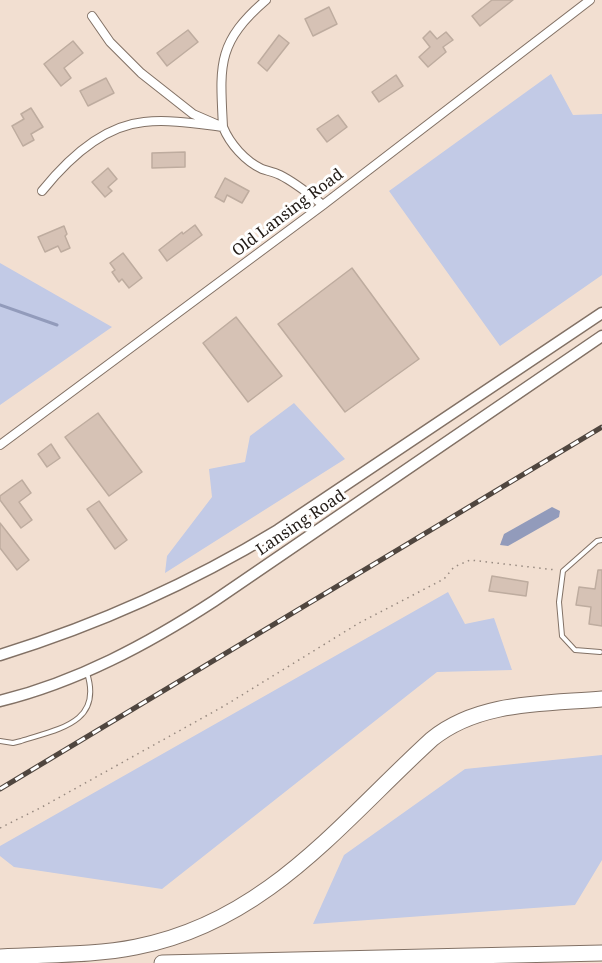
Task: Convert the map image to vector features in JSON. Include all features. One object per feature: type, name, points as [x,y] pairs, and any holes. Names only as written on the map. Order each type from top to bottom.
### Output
[{"type":"highway","points":[[0,957],[121,950],[159,942],[199,929],[245,906],[281,881],[425,745],[446,728],[472,716],[497,709],[602,699]]},
{"type":"highway","points":[[162,963],[602,953]]},
{"type":"main road","name":"Lansing Road","points":[[0,655],[55,638],[101,620],[176,586],[243,551],[278,531],[602,313]]},
{"type":"main road","name":"Lansing Road","points":[[0,701],[86,671],[154,638],[214,601],[602,336]]},
{"type":"street","points":[[266,0],[246,17],[233,33],[223,59],[221,74],[223,128],[228,138],[248,159],[262,169],[278,174],[298,185],[323,205]]},
{"type":"street","name":"Old Lansing Road","points":[[0,446],[323,205],[590,0]]},
{"type":"street","points":[[92,16],[110,42],[141,74],[193,114],[223,128]]},
{"type":"street","points":[[42,191],[70,160],[88,146],[111,131],[128,125],[144,122],[189,123],[223,128]]},
{"type":"lane","points":[[600,652],[575,650],[562,636],[559,602],[563,571],[597,541],[602,540]]},
{"type":"lane","points":[[0,741],[13,743],[21,741],[67,726],[79,718],[86,712],[91,701],[91,686],[86,671]]},
{"type":"path","points":[[0,828],[224,706],[359,623],[444,579],[454,567],[470,560],[563,571]]},
{"type":"shaded area","points":[[551,74],[573,115],[602,114],[602,275],[500,346],[389,191]]},
{"type":"shaded area","points":[[0,263],[112,327],[0,405]]},
{"type":"shaded area","points":[[294,403],[345,459],[165,573],[167,556],[212,497],[209,469],[245,462],[250,436]]},
{"type":"shaded area","points":[[552,507],[560,511],[559,517],[508,546],[500,545],[504,534]]},
{"type":"shaded area","points":[[448,592],[465,624],[494,618],[512,670],[437,672],[162,889],[14,867],[0,856],[0,846]]},
{"type":"shaded area","points":[[602,755],[602,860],[575,905],[313,924],[344,855],[465,769]]},
{"type":"building","points":[[492,0],[513,0],[480,26],[472,16]]},
{"type":"building","points":[[329,7],[337,24],[313,36],[305,19]]},
{"type":"building","points":[[188,30],[198,42],[167,66],[157,53]]},
{"type":"building","points":[[430,31],[437,39],[446,32],[453,40],[443,47],[446,52],[428,67],[419,57],[430,47],[423,38]]},
{"type":"building","points":[[279,35],[289,43],[267,71],[258,63]]},
{"type":"building","points":[[73,41],[83,53],[64,68],[71,78],[61,86],[44,64]]},
{"type":"building","points":[[396,75],[403,86],[379,102],[372,92]]},
{"type":"building","points":[[106,78],[114,93],[88,106],[80,91]]},
{"type":"building","points":[[31,108],[43,127],[31,134],[34,140],[23,146],[12,126],[24,119],[21,114]]},
{"type":"building","points":[[338,115],[347,127],[327,142],[317,129]]},
{"type":"building","points":[[185,152],[185,167],[152,168],[152,153]]},
{"type":"building","points":[[108,168],[117,179],[108,187],[112,191],[105,197],[92,182]]},
{"type":"building","points":[[225,178],[249,191],[242,203],[227,195],[224,202],[215,197]]},
{"type":"building","points":[[195,225],[202,235],[167,261],[159,250]]},
{"type":"building","points":[[64,226],[70,248],[61,252],[58,246],[45,252],[38,237]]},
{"type":"building","points":[[123,253],[142,278],[129,288],[122,279],[119,282],[112,272],[115,270],[110,263]]},
{"type":"building","points":[[352,268],[419,359],[345,412],[278,324]]},
{"type":"building","points":[[236,317],[282,376],[248,402],[203,343]]},
{"type":"building","points":[[98,413],[142,472],[109,496],[65,437]]},
{"type":"building","points":[[51,444],[60,458],[47,467],[38,454]]},
{"type":"building","points":[[22,480],[31,493],[19,502],[32,520],[21,528],[0,500],[0,496]]},
{"type":"building","points":[[99,501],[127,540],[115,549],[87,509]]},
{"type":"building","points":[[0,523],[29,560],[17,570],[0,548]]},
{"type":"building","points":[[598,570],[602,570],[602,626],[589,624],[591,607],[576,605],[579,587],[595,589]]},
{"type":"building","points":[[492,576],[528,582],[526,596],[489,591]]},
{"type":"waterway","points":[[0,305],[57,325]]},
{"type":"railway","points":[[0,789],[602,427]]}]
